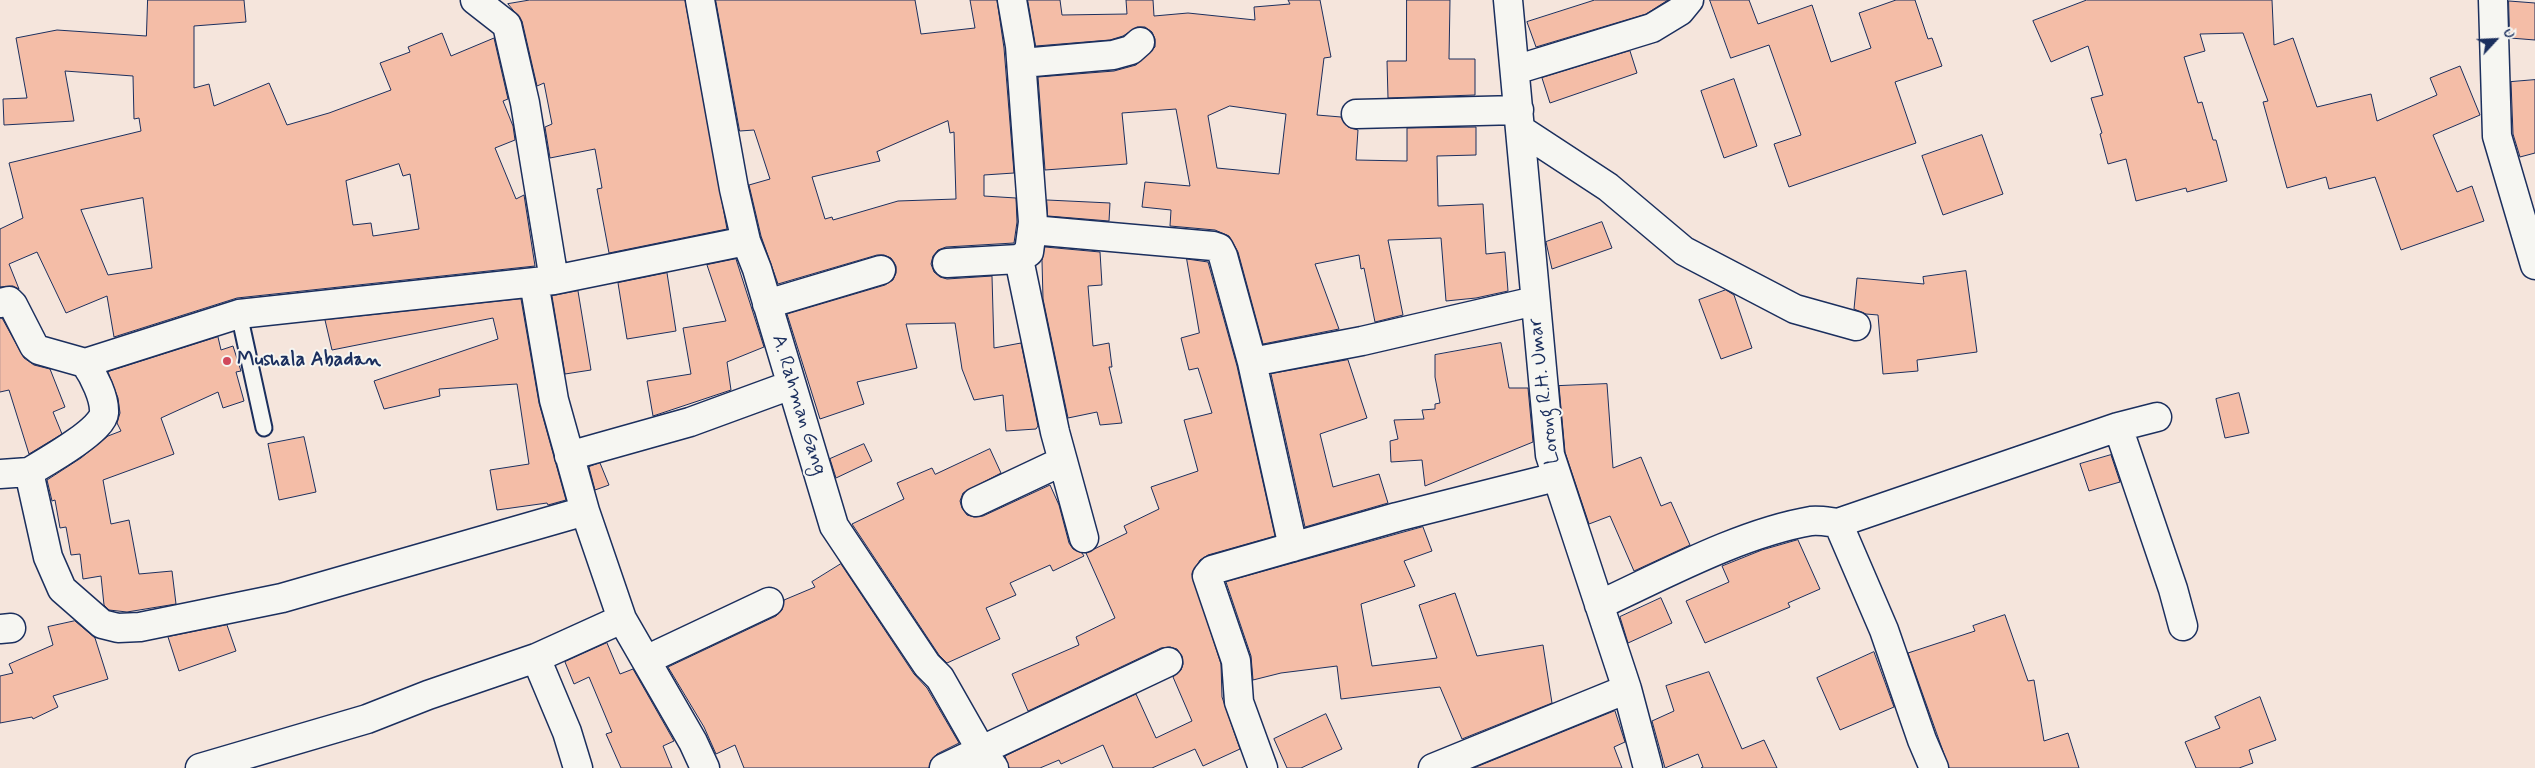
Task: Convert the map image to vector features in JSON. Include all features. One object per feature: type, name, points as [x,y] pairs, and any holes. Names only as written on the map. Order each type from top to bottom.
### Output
[{"type":"street","points":[[475,0],[507,25],[524,103],[544,281],[554,400],[585,511],[622,619],[705,768]]},
{"type":"street","name":"A. Rahman Gang","points":[[700,0],[734,190],[746,242],[767,304],[834,526],[927,665],[940,678],[988,759]]},
{"type":"street","points":[[947,263],[1018,259],[1029,252],[1032,230],[1022,63],[1012,0]]},
{"type":"street","name":"Lorong R.H. Umar","points":[[1508,0],[1550,455],[1627,689],[1648,768]]},
{"type":"street","points":[[1515,70],[1652,28],[1680,11],[1689,0]]},
{"type":"street","points":[[2493,0],[2497,136],[2535,265]]},
{"type":"street","points":[[1022,63],[1113,55],[1131,50],[1140,42]]},
{"type":"street","points":[[1356,114],[1520,120],[1608,187],[1684,251],[1795,309],[1856,326]]},
{"type":"street","points":[[1032,230],[1219,248],[1223,256],[1252,362],[1293,547]]},
{"type":"street","points":[[0,303],[9,301],[13,305],[34,346],[39,350],[86,363],[240,314],[544,281],[746,242]]},
{"type":"street","points":[[1018,259],[1063,461],[1084,538]]},
{"type":"street","points":[[767,304],[881,270]]},
{"type":"street","points":[[1252,362],[1362,341],[1535,301]]},
{"type":"street","points":[[0,474],[29,472],[98,426],[104,413],[101,399],[86,363]]},
{"type":"street","points":[[569,456],[690,422],[791,385]]},
{"type":"street","points":[[1599,605],[1706,556],[1762,534],[1812,521],[1838,523],[2118,427],[2157,417]]},
{"type":"street","points":[[2118,427],[2173,589],[2183,626]]},
{"type":"street","points":[[976,502],[1063,461]]},
{"type":"street","points":[[29,472],[48,557],[62,589],[102,624],[118,628],[140,627],[282,598],[585,511]]},
{"type":"street","points":[[1263,768],[1239,702],[1236,661],[1207,576],[1212,570],[1397,517],[1556,477]]},
{"type":"street","points":[[1838,523],[1884,630],[1922,740],[1934,768]]},
{"type":"street","points":[[646,660],[769,602]]},
{"type":"street","points":[[200,768],[367,719],[428,695],[536,658],[622,619]]},
{"type":"street","points":[[536,658],[566,732],[578,768]]},
{"type":"street","points":[[944,768],[988,759],[1168,662]]},
{"type":"street","points":[[1433,768],[1627,689]]},
{"type":"lane","points":[[240,314],[264,428]]},
{"type":"building","points":[[148,0],[244,0],[246,22],[194,26],[194,88],[209,84],[214,106],[269,83],[287,125],[329,113],[391,90],[380,63],[410,52],[408,47],[442,33],[451,56],[494,38],[508,99],[503,101],[513,126],[515,140],[495,148],[516,199],[524,195],[535,266],[237,298],[114,337],[107,296],[66,313],[37,252],[9,264],[19,289],[13,286],[0,287],[0,229],[23,218],[9,163],[141,131],[139,118],[134,119],[133,76],[65,71],[74,121],[4,125],[3,99],[27,98],[16,38],[57,30],[146,36]],"holes":[[[399,164],[403,176],[410,174],[419,229],[373,236],[371,223],[353,225],[346,181]],[[143,198],[152,268],[108,275],[81,210]]]},
{"type":"building","points":[[530,0],[685,0],[727,229],[609,253],[597,189],[602,188],[595,149],[550,158],[545,127],[552,124],[544,83],[537,86],[522,21],[508,4]]},
{"type":"building","points":[[716,0],[915,0],[921,34],[975,28],[970,0],[997,0],[1004,48],[1014,173],[984,175],[984,196],[1016,198],[1017,222],[1014,243],[946,247],[938,250],[933,256],[931,264],[934,272],[940,277],[947,279],[992,276],[994,348],[1021,343],[1038,426],[1036,429],[1006,431],[1003,395],[974,400],[962,369],[955,323],[906,324],[917,368],[857,382],[864,404],[820,419],[787,314],[885,285],[893,280],[896,266],[891,258],[877,255],[778,284],[761,236],[749,185],[770,179],[754,130],[740,131]],"holes":[[[948,121],[950,133],[954,132],[956,199],[898,201],[833,220],[832,217],[825,219],[812,177],[880,161],[877,152]]]},
{"type":"building","points":[[1028,0],[1060,0],[1062,15],[1127,14],[1126,0],[1153,0],[1154,16],[1188,13],[1255,20],[1254,7],[1290,4],[1288,0],[1320,0],[1331,57],[1324,58],[1317,115],[1341,117],[1348,127],[1358,130],[1356,160],[1407,161],[1407,128],[1476,127],[1476,155],[1437,156],[1438,206],[1483,204],[1486,254],[1505,252],[1508,291],[1476,298],[1446,301],[1441,238],[1388,240],[1403,315],[1375,322],[1364,268],[1361,269],[1359,255],[1315,264],[1339,329],[1263,344],[1238,252],[1229,236],[1215,230],[1170,226],[1171,210],[1142,207],[1145,182],[1190,186],[1176,109],[1122,113],[1127,164],[1045,170],[1038,77],[1114,71],[1136,65],[1155,47],[1155,39],[1152,32],[1145,27],[1137,27],[1123,36],[1110,40],[1036,46]],"holes":[[[1230,106],[1286,114],[1279,174],[1217,168],[1208,116]]]},
{"type":"building","points":[[1407,0],[1450,0],[1449,59],[1475,59],[1475,95],[1388,98],[1387,61],[1406,61]]},
{"type":"building","points":[[1595,0],[1668,0],[1646,14],[1536,47],[1527,22]]},
{"type":"building","points":[[1710,0],[1749,0],[1758,24],[1812,5],[1831,62],[1871,48],[1859,13],[1896,0],[1915,0],[1928,39],[1932,38],[1942,66],[1895,82],[1916,143],[1789,187],[1774,144],[1801,135],[1769,45],[1731,58]]},
{"type":"building","points":[[2087,0],[2272,0],[2274,45],[2293,38],[2317,107],[2371,94],[2377,121],[2437,95],[2430,78],[2460,66],[2480,115],[2433,135],[2457,192],[2472,186],[2484,221],[2401,250],[2375,177],[2329,189],[2326,177],[2287,188],[2263,102],[2268,101],[2243,33],[2200,34],[2205,51],[2184,57],[2198,103],[2202,102],[2213,140],[2216,140],[2227,181],[2187,192],[2186,188],[2136,201],[2126,159],[2108,164],[2100,134],[2102,133],[2091,98],[2103,95],[2088,46],[2051,62],[2033,21]]},
{"type":"building","points":[[2509,1],[2535,3],[2535,40],[2510,38]]},
{"type":"building","points":[[1630,51],[1637,73],[1550,103],[1542,78]]},
{"type":"building","points":[[1734,79],[1757,146],[1724,158],[1701,91]]},
{"type":"building","points":[[2535,80],[2535,153],[2520,157],[2513,134],[2511,82]]},
{"type":"building","points":[[1982,135],[2003,194],[1943,215],[1922,156]]},
{"type":"building","points":[[1047,200],[1110,203],[1109,221],[1048,216]]},
{"type":"building","points":[[1602,222],[1612,248],[1552,269],[1546,242]]},
{"type":"building","points":[[1045,247],[1100,252],[1102,285],[1088,286],[1093,346],[1109,343],[1112,367],[1109,367],[1122,423],[1100,425],[1097,412],[1068,418],[1043,299],[1042,261]]},
{"type":"building","points":[[736,259],[764,347],[727,362],[731,390],[653,416],[647,381],[691,374],[683,328],[726,321],[707,265]]},
{"type":"building","points":[[1187,259],[1208,262],[1237,366],[1275,536],[1208,555],[1200,560],[1192,574],[1221,664],[1222,697],[1240,749],[1203,766],[1195,749],[1152,768],[1113,768],[1103,745],[1061,764],[1059,760],[1040,768],[1009,768],[1005,756],[1136,694],[1156,738],[1192,721],[1173,677],[1181,670],[1183,664],[1182,656],[1177,649],[1170,647],[1161,648],[1028,711],[1012,674],[1079,645],[1076,637],[1115,618],[1086,553],[1127,533],[1124,526],[1159,509],[1151,487],[1198,471],[1184,420],[1212,413],[1198,368],[1189,370],[1181,338],[1199,333]]},
{"type":"building","points":[[1966,271],[1977,352],[1917,360],[1918,371],[1883,374],[1878,315],[1866,314],[1854,309],[1857,278],[1924,284],[1923,277]]},
{"type":"building","points":[[667,273],[676,331],[627,339],[618,283]]},
{"type":"building","points":[[1726,290],[1734,295],[1752,348],[1721,359],[1699,300]]},
{"type":"building","points":[[578,291],[591,370],[565,374],[552,296]]},
{"type":"building","points":[[521,299],[539,403],[566,500],[548,505],[547,503],[497,510],[490,470],[529,464],[517,384],[439,389],[440,396],[384,409],[374,381],[498,339],[493,318],[332,350],[325,320]]},
{"type":"building","points":[[0,318],[2,318],[24,358],[34,365],[50,369],[65,407],[53,412],[62,434],[29,454],[9,390],[0,392]]},
{"type":"building","points":[[218,337],[221,350],[233,346],[241,371],[236,372],[244,401],[223,408],[218,392],[161,418],[174,454],[103,480],[111,524],[129,520],[139,574],[172,571],[176,604],[127,612],[109,610],[104,605],[101,576],[83,579],[80,554],[71,555],[66,527],[60,528],[55,500],[52,501],[47,480],[81,458],[108,436],[121,431],[117,423],[120,413],[118,398],[108,372]]},
{"type":"building","points":[[1501,343],[1509,388],[1528,388],[1533,442],[1425,486],[1422,460],[1391,462],[1390,441],[1398,439],[1394,420],[1424,419],[1422,410],[1435,409],[1435,404],[1440,403],[1435,377],[1435,355]]},
{"type":"building","points":[[1348,360],[1367,418],[1320,434],[1333,487],[1379,474],[1388,503],[1305,527],[1271,374]]},
{"type":"building","points":[[1607,384],[1613,468],[1641,457],[1661,506],[1671,502],[1690,545],[1634,571],[1610,516],[1589,524],[1565,452],[1559,386]]},
{"type":"building","points":[[2239,393],[2249,433],[2225,438],[2216,399]]},
{"type":"building","points":[[304,437],[316,492],[279,500],[268,444]]},
{"type":"building","points":[[864,444],[872,461],[836,478],[830,459]]},
{"type":"building","points":[[990,449],[1001,473],[963,493],[960,501],[967,515],[974,517],[983,516],[1050,485],[1059,505],[1069,543],[1073,549],[1084,556],[1053,571],[1050,565],[1010,583],[1016,595],[986,608],[1000,639],[947,663],[939,655],[852,524],[904,499],[897,483],[932,468],[935,474]]},
{"type":"building","points":[[2111,455],[2120,482],[2089,491],[2080,464]]},
{"type":"building","points":[[600,463],[609,485],[595,490],[589,467]]},
{"type":"building","points":[[1423,527],[1432,551],[1404,561],[1415,586],[1361,604],[1372,666],[1437,658],[1419,605],[1455,593],[1477,656],[1543,645],[1552,703],[1462,739],[1440,687],[1341,699],[1337,666],[1281,673],[1253,680],[1251,656],[1226,582]]},
{"type":"building","points":[[1798,540],[1820,589],[1788,603],[1790,607],[1705,643],[1686,601],[1729,582],[1722,566],[1762,550]]},
{"type":"building","points":[[841,564],[914,674],[927,688],[959,743],[937,754],[931,760],[929,768],[744,768],[735,745],[716,754],[704,727],[668,667],[776,616],[782,610],[784,600],[815,587],[812,582]]},
{"type":"building","points":[[1661,598],[1672,623],[1628,643],[1620,617]]},
{"type":"building","points":[[2005,615],[2028,681],[2034,680],[2044,741],[2068,733],[2079,768],[1949,768],[1908,653],[1975,631],[1973,626]]},
{"type":"building","points":[[75,621],[95,638],[108,679],[53,696],[58,707],[33,719],[32,717],[0,723],[0,676],[13,673],[9,664],[53,645],[48,627]]},
{"type":"building","points":[[227,625],[236,651],[179,671],[168,637]]},
{"type":"building","points":[[607,643],[620,674],[633,669],[674,741],[663,746],[672,768],[621,768],[606,734],[612,732],[589,677],[574,684],[565,662]]},
{"type":"building","points":[[1874,652],[1894,707],[1840,730],[1817,678]]},
{"type":"building","points":[[1709,672],[1742,749],[1764,740],[1777,768],[1701,768],[1703,767],[1698,754],[1665,768],[1652,721],[1674,711],[1666,686]]},
{"type":"building","points":[[2260,697],[2276,740],[2249,750],[2253,763],[2239,768],[2196,768],[2185,742],[2220,728],[2215,717]]},
{"type":"building","points":[[1615,711],[1625,742],[1614,747],[1622,768],[1474,768]]},
{"type":"building","points":[[1326,714],[1342,749],[1301,768],[1287,768],[1274,739]]},
{"type":"place","name":"Mushala Abadan","points":[[227,361]]}]
